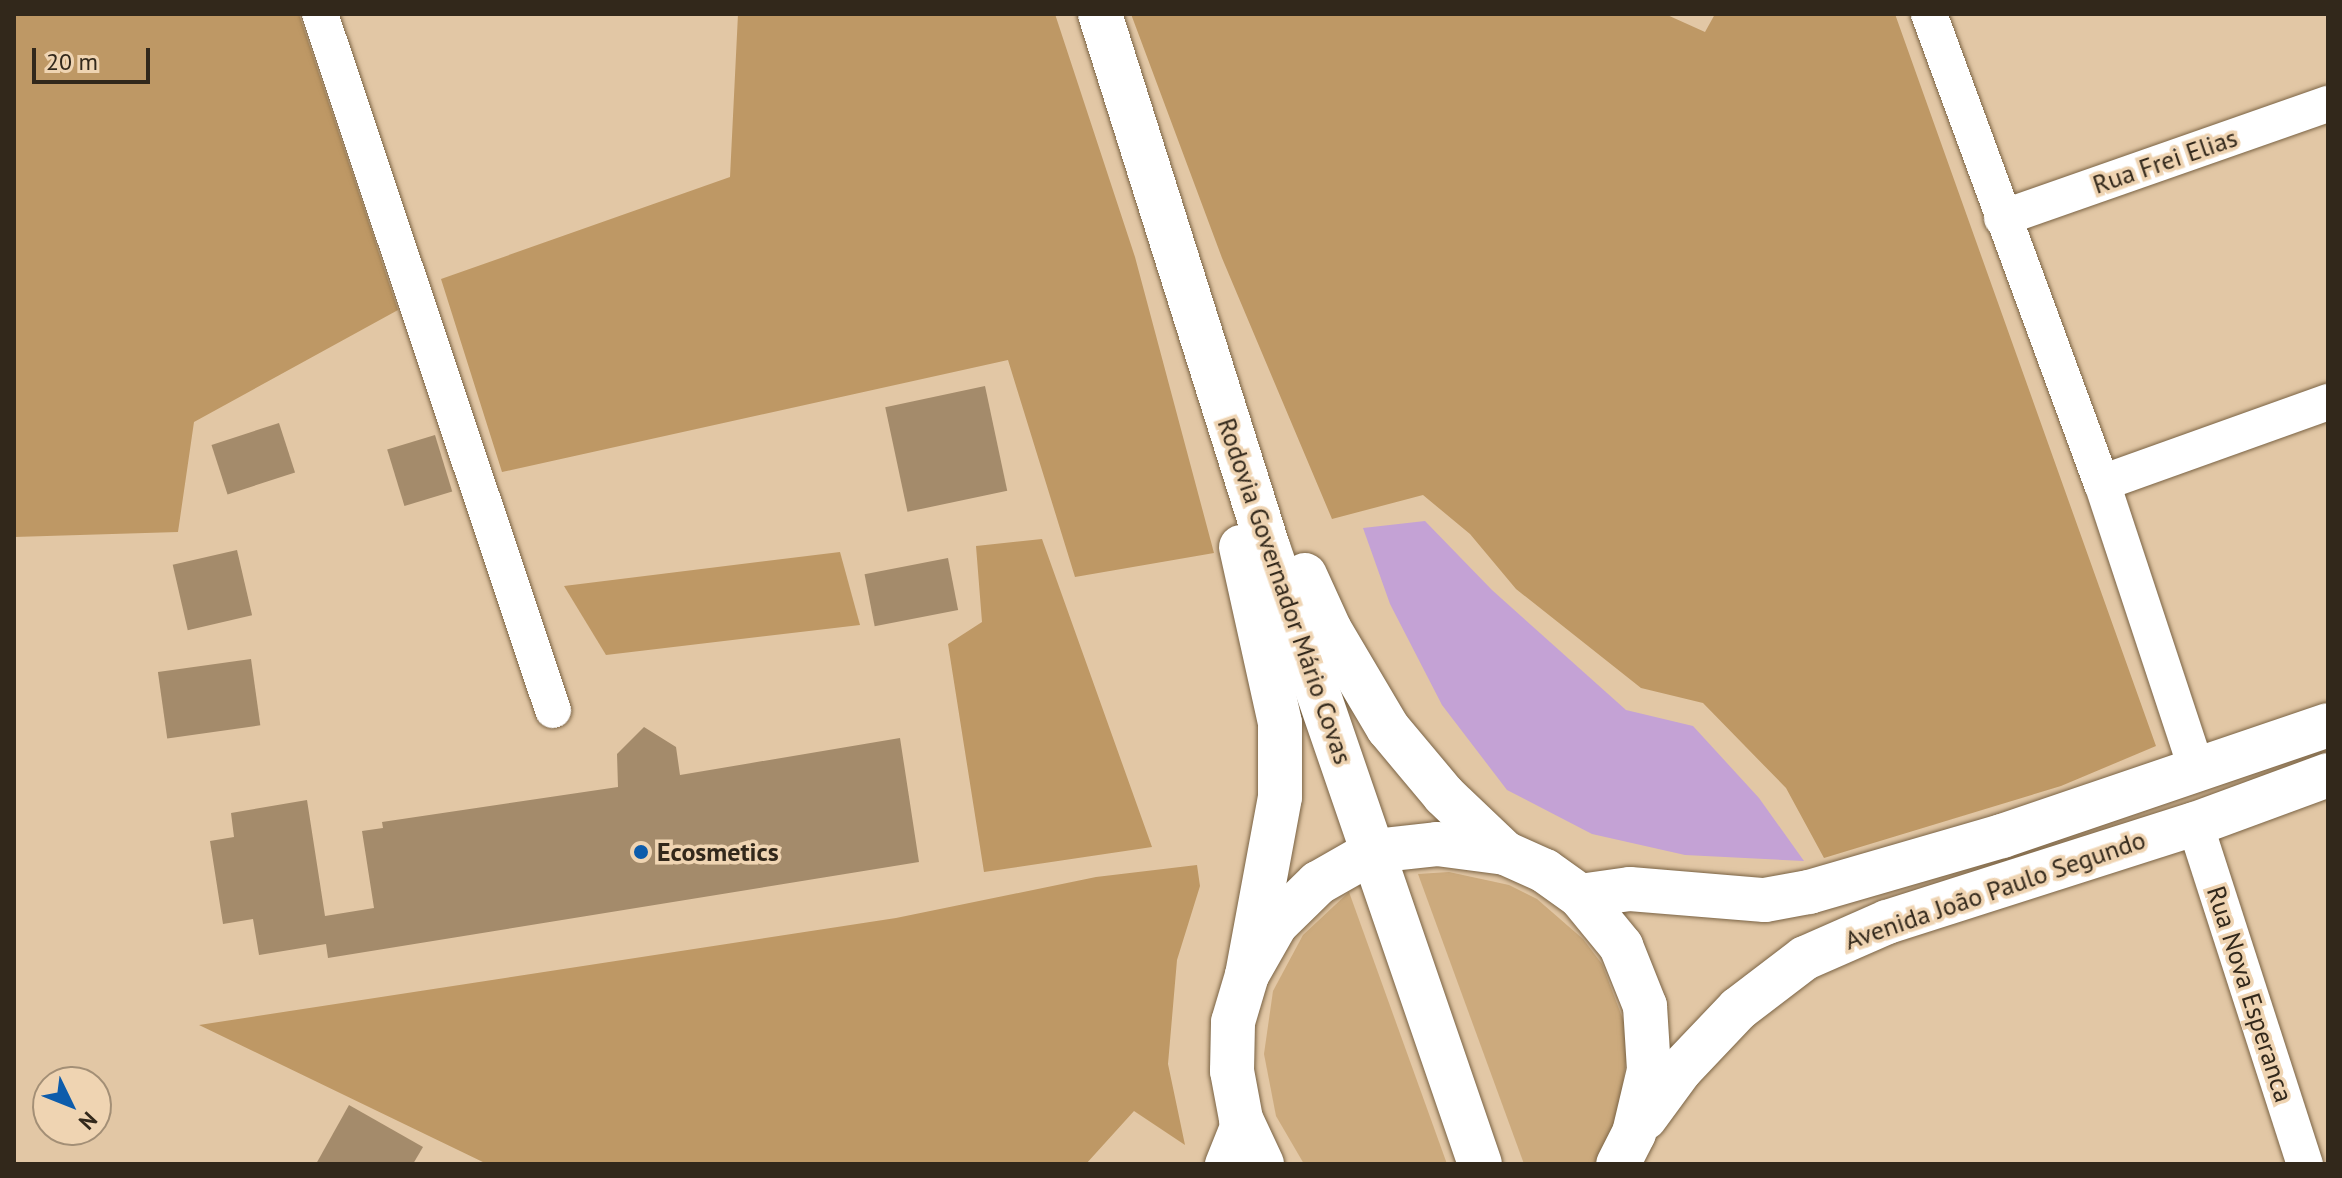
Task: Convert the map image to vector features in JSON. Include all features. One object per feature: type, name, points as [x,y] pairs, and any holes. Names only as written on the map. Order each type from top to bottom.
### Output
[{"type":"main road","name":"Rodovia Governador Mário Covas","points":[[1100,14],[1162,219],[1480,1164]]},
{"type":"main road","points":[[1162,219],[1235,375],[1290,543],[1330,630],[1388,728],[1444,795],[1505,853]]},
{"type":"main road","points":[[1162,219],[1166,267],[1259,619],[1280,723],[1280,797],[1247,975],[1233,1022],[1232,1071],[1241,1119],[1262,1164]]},
{"type":"main road","name":"Avenida João Paulo Segundo","points":[[1580,896],[1630,889],[1765,900],[1809,892],[2002,836],[2328,725]]},
{"type":"main road","name":"Avenida João Paulo Segundo","points":[[1626,1148],[1681,1069],[1738,1009],[1805,958],[1887,922],[2195,824],[2328,775]]},
{"type":"main road","name":"Avenida João Paulo Segundo","points":[[1374,851],[1437,844],[1505,853],[1545,871],[1580,896],[1621,946],[1645,1006],[1649,1070],[1626,1148]]},
{"type":"main road","points":[[1247,975],[1287,913],[1318,883],[1374,851]]},
{"type":"street","points":[[320,14],[553,710]]},
{"type":"street","points":[[1929,14],[2102,483],[2197,770]]},
{"type":"street","name":"Rua Frei Elias","points":[[2002,218],[2328,104]]},
{"type":"street","points":[[2102,483],[2328,402]]},
{"type":"street","name":"Rua Nova Esperanca","points":[[2195,824],[2305,1164]]},
{"type":"street","points":[[1223,1164],[1241,1119]]},
{"type":"shaded area","points":[[14,14],[299,14],[398,310],[194,422],[178,532],[14,537]]},
{"type":"shaded area","points":[[738,14],[1055,14],[1135,257],[1214,553],[1075,577],[1008,360],[502,472],[441,279],[730,177]]},
{"type":"shaded area","points":[[1131,14],[1665,14],[1705,32],[1715,14],[1895,14],[2156,746],[2061,786],[1824,858],[1786,788],[1703,703],[1641,688],[1516,589],[1470,534],[1423,495],[1332,519],[1222,258]]},
{"type":"shaded area","points":[[1425,521],[1492,590],[1626,710],[1693,726],[1759,798],[1804,861],[1685,855],[1592,834],[1507,790],[1442,705],[1390,604],[1363,528]]},
{"type":"shaded area","points":[[1042,539],[1152,847],[984,872],[948,644],[982,622],[976,546]]},
{"type":"shaded area","points":[[840,552],[860,625],[606,655],[564,586]]},
{"type":"shaded area","points":[[1197,865],[1200,886],[1177,960],[1168,1064],[1185,1145],[1134,1111],[1086,1164],[487,1164],[199,1025],[896,918],[1096,877]]},
{"type":"shaded area","points":[[1449,872],[1509,885],[1537,899],[1583,939],[1602,964],[1624,1022],[1627,1054],[1618,1116],[1594,1164],[1524,1164],[1418,874]]},
{"type":"shaded area","points":[[1349,892],[1447,1164],[1304,1164],[1276,1116],[1264,1054],[1273,991],[1303,935]]},
{"type":"building","points":[[985,386],[1007,491],[907,512],[885,407]]},
{"type":"building","points":[[279,423],[295,472],[228,494],[211,445]]},
{"type":"building","points":[[435,435],[452,491],[404,506],[387,450]]},
{"type":"building","points":[[237,550],[252,615],[188,630],[173,565]]},
{"type":"building","points":[[948,558],[958,610],[875,626],[865,574]]},
{"type":"building","points":[[251,659],[260,725],[167,738],[158,672]]},
{"type":"building","name":"Ecosmetics","points":[[644,727],[676,747],[680,775],[900,738],[919,862],[328,958],[326,944],[259,955],[253,919],[223,924],[210,841],[234,837],[231,813],[307,800],[325,916],[374,908],[362,831],[383,828],[382,822],[618,787],[617,754]]},
{"type":"building","points":[[349,1105],[423,1147],[413,1164],[316,1164]]},
{"type":"place","name":"Ecosmetics","points":[[641,852]]}]
